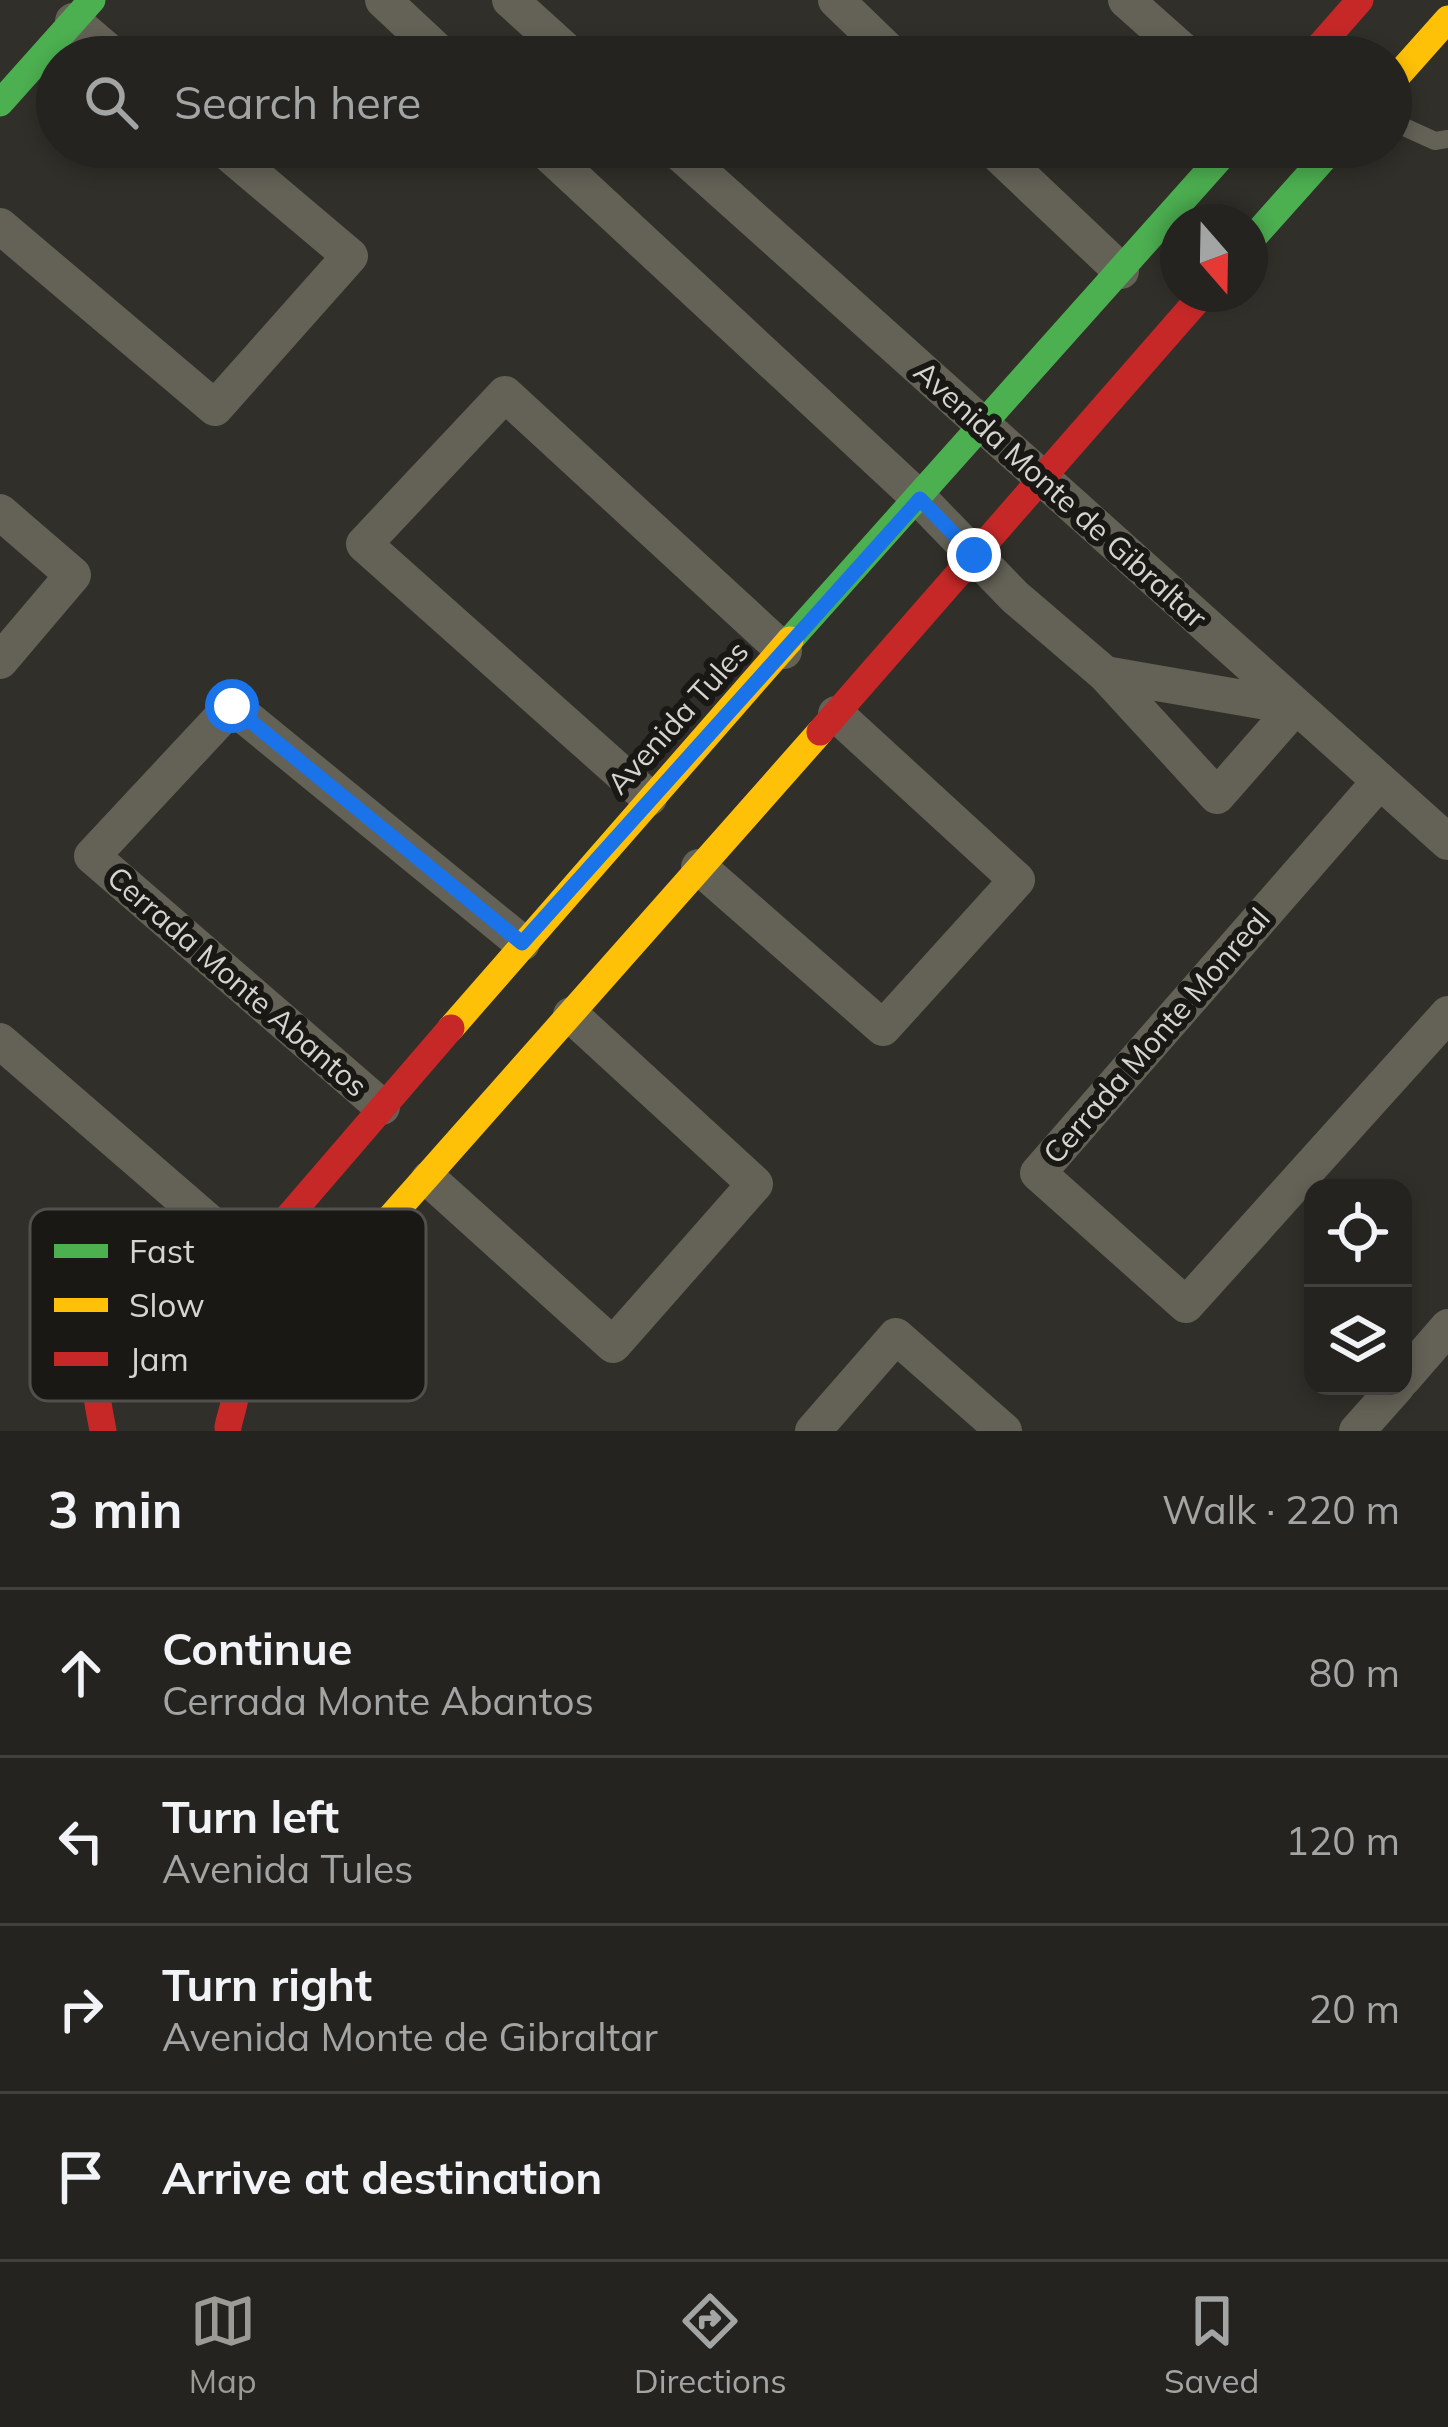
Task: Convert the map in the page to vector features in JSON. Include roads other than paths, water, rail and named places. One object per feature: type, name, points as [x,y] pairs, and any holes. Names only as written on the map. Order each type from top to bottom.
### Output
[{"type":"main road","points":[[1328,36],[1360,0]]},
{"type":"main road","points":[[60,36],[83,11]]},
{"type":"main road","points":[[1412,59],[1448,19]]},
{"type":"main road","points":[[0,103],[36,63]]},
{"type":"main road","name":"Avenida Tules","points":[[295,1209],[649,798],[1212,168]]},
{"type":"main road","points":[[1268,221],[1315,168]]},
{"type":"main road","points":[[401,1209],[1187,312]]},
{"type":"main road","points":[[226,1431],[233,1401]]},
{"type":"street","points":[[383,0],[422,36]]},
{"type":"street","points":[[510,0],[550,36]]},
{"type":"street","points":[[1126,0],[1166,36]]},
{"type":"street","points":[[849,4],[877,36]]},
{"type":"street","points":[[83,11],[100,36]]},
{"type":"street","points":[[0,226],[215,408],[350,256],[246,168]]},
{"type":"street","points":[[564,168],[1105,674],[1217,796],[1295,707]]},
{"type":"street","name":"Avenida Monte de Gibraltar","points":[[696,168],[1448,842]]},
{"type":"street","points":[[1012,168],[1121,271]]},
{"type":"street","points":[[649,798],[364,544],[505,394],[784,651]]},
{"type":"street","points":[[0,512],[74,575],[0,661]]},
{"type":"street","points":[[1105,674],[1295,707]]},
{"type":"street","name":"Cerrada Monte Abantos","points":[[382,1107],[92,856],[232,706],[522,943]]},
{"type":"street","points":[[699,867],[883,1028],[1017,880],[836,714]]},
{"type":"street","name":"Cerrada Monte Monreal","points":[[1380,781],[1038,1172],[1186,1305],[1448,1014]]},
{"type":"street","points":[[429,1179],[614,1345],[754,1184],[571,1015]]},
{"type":"street","points":[[0,1041],[194,1209]]},
{"type":"street","points":[[1412,1369],[1448,1327]]},
{"type":"street","points":[[813,1431],[896,1336],[1004,1431]]},
{"type":"street","points":[[1357,1431],[1388,1395]]},
{"type":"lane","points":[[1412,131],[1435,141],[1448,139]]}]
